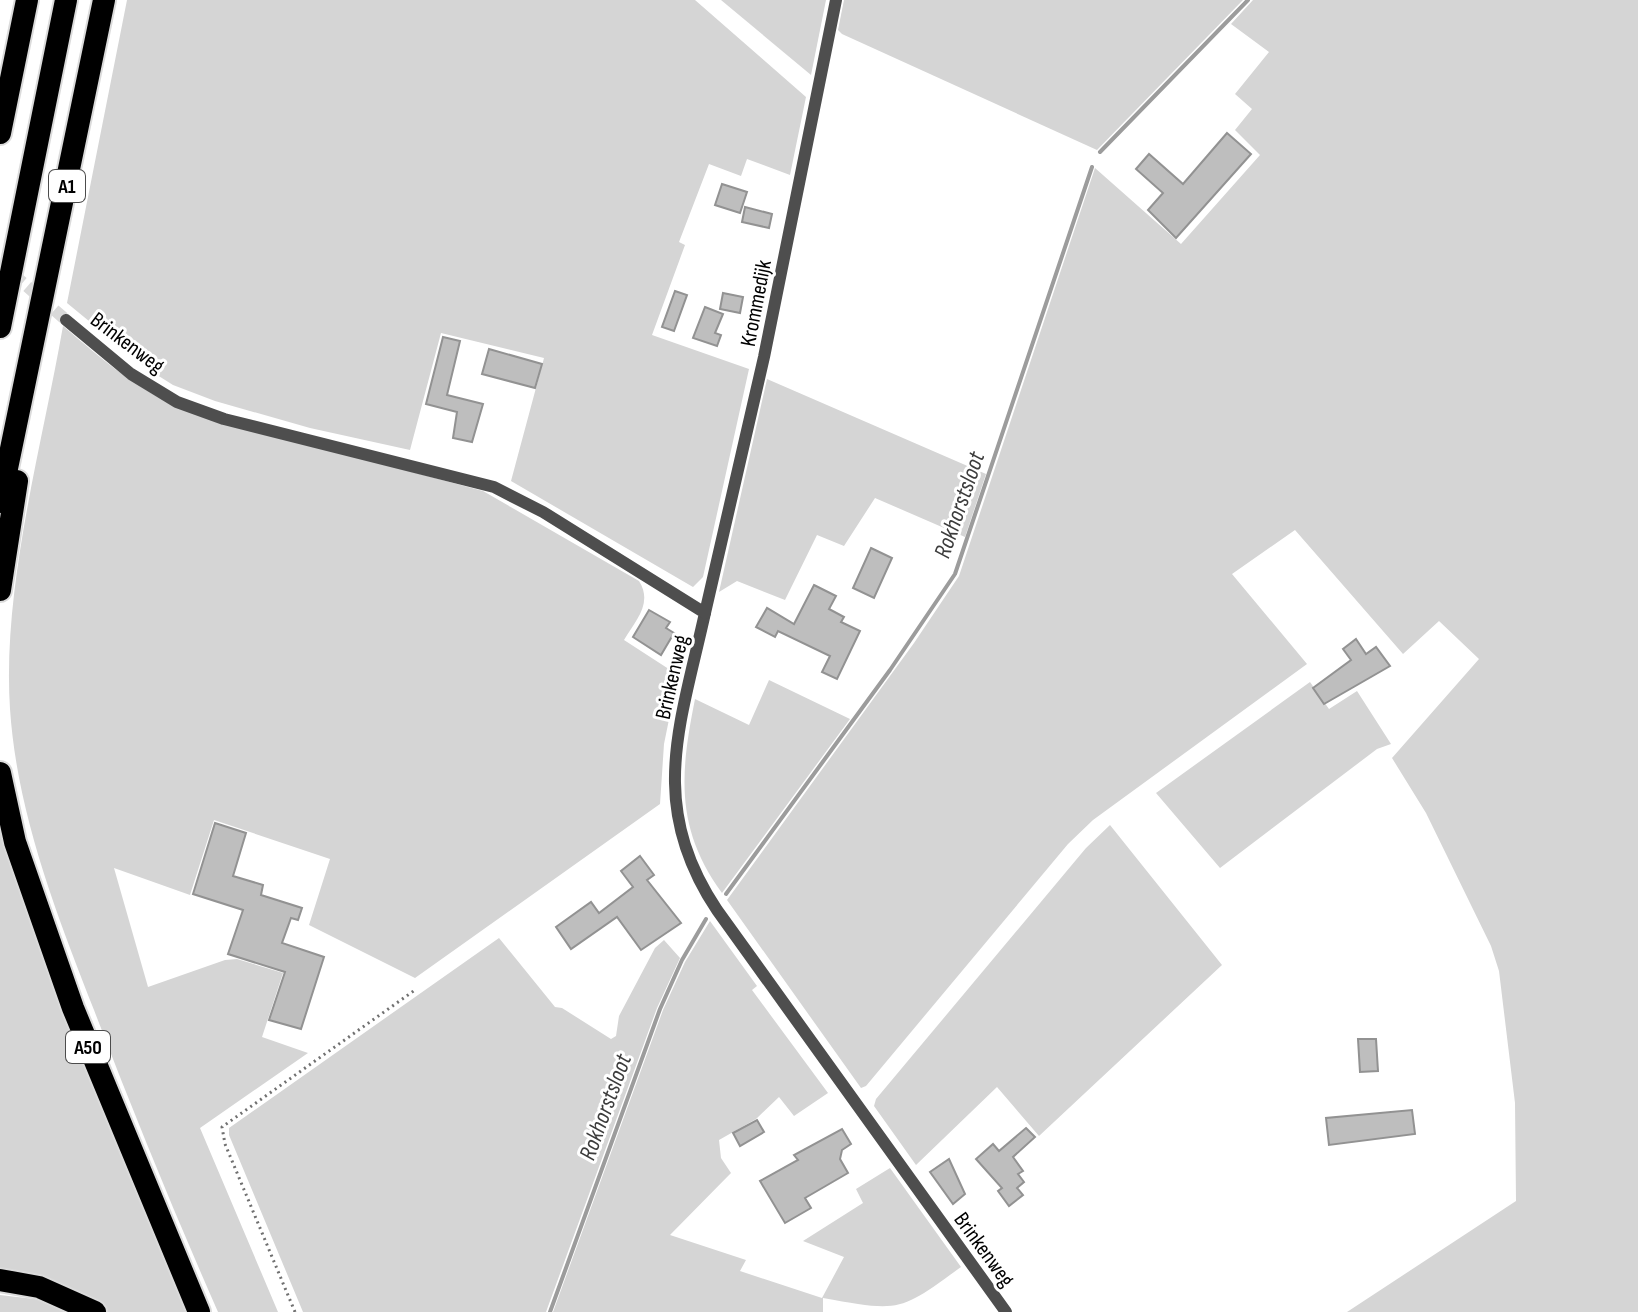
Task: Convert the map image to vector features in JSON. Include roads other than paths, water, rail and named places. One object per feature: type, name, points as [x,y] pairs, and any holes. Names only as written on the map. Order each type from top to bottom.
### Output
[{"type":"highway","points":[[0,133],[27,0]]},
{"type":"highway","name":"A1","points":[[0,327],[66,0]]},
{"type":"highway","name":"A1","points":[[0,502],[104,0]]},
{"type":"highway","points":[[0,590],[16,496],[29,373]]},
{"type":"highway","name":"A50","points":[[0,773],[15,842],[73,1008],[199,1312]]},
{"type":"highway","points":[[0,1280],[39,1287],[95,1312]]},
{"type":"street","name":"Krommedijk","points":[[705,613],[764,357],[836,0]]},
{"type":"street","name":"Brinkenweg","points":[[66,320],[131,374],[177,402],[224,419],[494,487],[543,512],[705,613],[680,727],[674,774],[677,822],[689,861],[717,910],[1006,1312]]},
{"type":"waterway","name":"Rokhorstsloot","points":[[1100,152],[1248,0]]},
{"type":"waterway","name":"Rokhorstsloot","points":[[726,894],[890,670],[955,574],[1092,167]]},
{"type":"waterway","name":"Rokhorstsloot","points":[[550,1312],[660,1009],[682,960],[706,919]]},
{"type":"tunnel","points":[[0,263],[66,320]]}]
